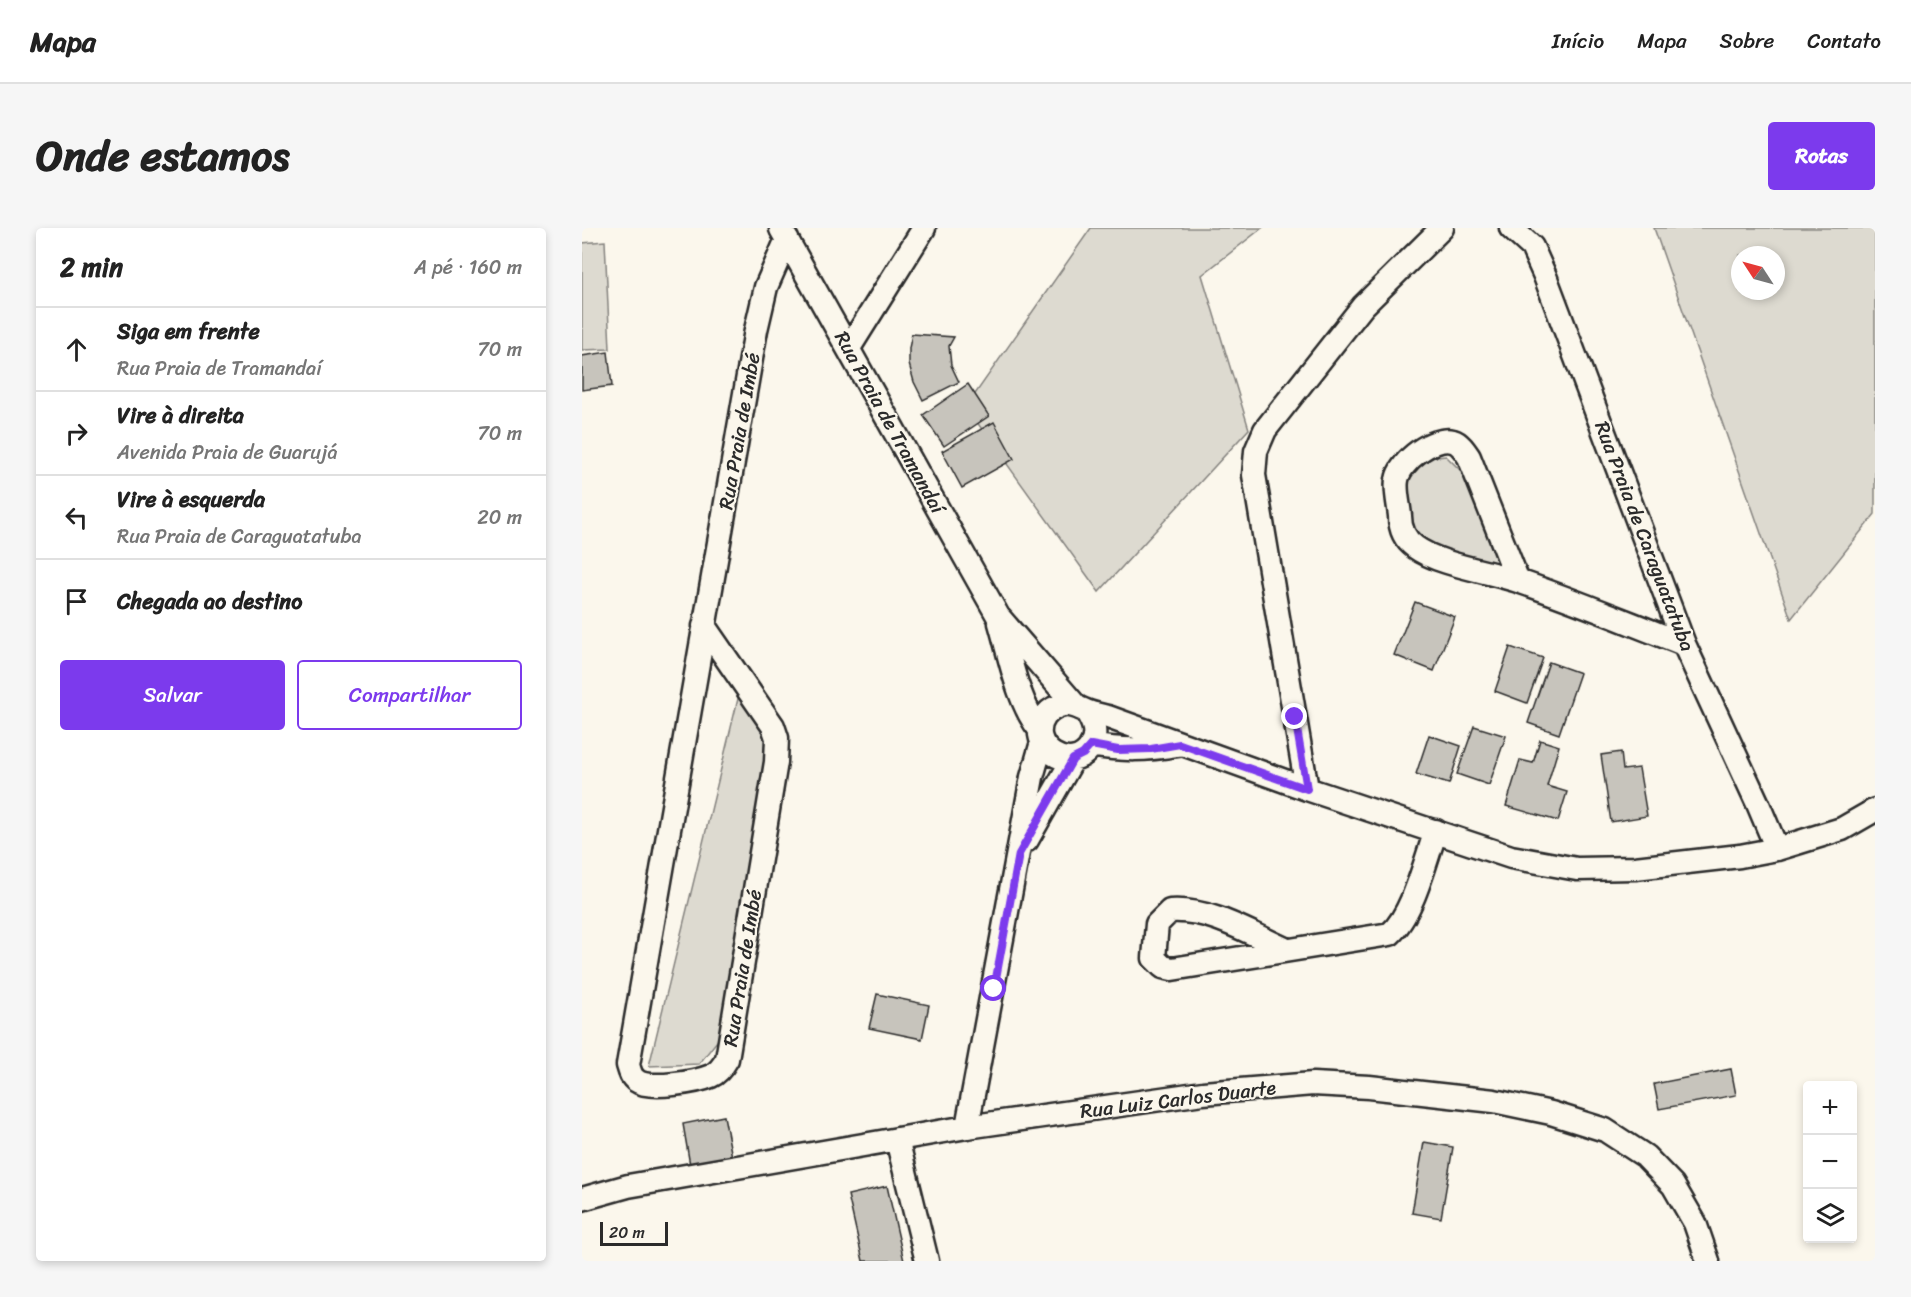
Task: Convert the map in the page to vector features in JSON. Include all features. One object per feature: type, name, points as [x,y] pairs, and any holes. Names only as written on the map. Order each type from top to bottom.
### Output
[{"type":"street","points":[[849,348],[924,228]]},
{"type":"street","points":[[1307,789],[1254,475],[1256,451],[1265,429],[1363,306],[1442,228]]},
{"type":"street","name":"Rua Praia de Caraguatatuba","points":[[1511,228],[1532,247],[1545,276],[1684,644],[1777,849]]},
{"type":"street","name":"Rua Praia de Tramandaí","points":[[783,233],[998,616],[1023,699],[1030,718],[1041,736]]},
{"type":"street","name":"Rua Praia de Imbé","points":[[704,626],[773,726],[777,738],[776,762],[726,1059],[721,1069],[712,1076],[677,1085],[642,1084],[630,1074],[628,1065],[704,626],[766,287],[783,233]]},
{"type":"street","points":[[1518,581],[1469,457],[1453,441],[1426,445],[1405,464],[1397,479],[1400,529],[1407,540],[1431,556],[1518,581],[1684,644]]},
{"type":"street","name":"Rua Praia de Tramandaí","points":[[998,616],[1080,708]]},
{"type":"street","points":[[968,1127],[1043,718],[1051,709],[1063,705],[1080,708],[1307,789],[1511,857],[1577,869],[1635,868],[1777,849],[1842,829],[1875,810]]},
{"type":"street","points":[[1041,736],[1049,753],[1060,759],[1073,759],[1083,754],[1091,745],[1095,733],[1093,722],[1080,708]]},
{"type":"street","points":[[1091,745],[1118,750],[1151,749],[1180,744]]},
{"type":"street","points":[[1019,854],[1073,759]]},
{"type":"street","points":[[1287,950],[1216,919],[1184,910],[1170,911],[1157,924],[1154,958],[1163,967],[1172,969],[1390,934],[1399,927],[1407,913],[1436,831]]},
{"type":"street","name":"Rua Luiz Carlos Duarte","points":[[582,1199],[628,1186],[897,1139],[1203,1093],[1303,1084],[1369,1087],[1494,1101],[1551,1113],[1605,1130],[1645,1156],[1673,1185],[1695,1223],[1708,1261]]},
{"type":"street","points":[[897,1139],[927,1261]]},
{"type":"shaded area","points":[[1091,228],[1262,228],[1202,275],[1249,429],[1099,592],[966,407]]},
{"type":"shaded area","points":[[1654,228],[1875,228],[1875,514],[1791,619]]},
{"type":"shaded area","points":[[605,241],[610,349],[582,350],[582,243]]},
{"type":"shaded area","points":[[1446,456],[1463,473],[1501,567],[1429,548],[1412,535],[1408,505],[1408,475],[1427,458]]},
{"type":"shaded area","points":[[743,678],[776,733],[721,1036],[699,1064],[649,1066]]},
{"type":"building","points":[[912,334],[954,337],[949,346],[951,365],[959,382],[923,400],[914,382],[909,364]]},
{"type":"building","points":[[608,352],[612,386],[582,390],[582,356]]},
{"type":"building","points":[[968,384],[989,416],[944,446],[923,415]]},
{"type":"building","points":[[994,422],[1014,459],[962,488],[942,451]]},
{"type":"building","points":[[1415,602],[1455,617],[1434,671],[1394,655]]},
{"type":"building","points":[[1510,647],[1543,658],[1527,703],[1495,691]]},
{"type":"building","points":[[1549,662],[1580,673],[1559,734],[1528,723]]},
{"type":"building","points":[[1474,726],[1506,736],[1489,785],[1457,774]]},
{"type":"building","points":[[1429,735],[1461,746],[1449,784],[1416,774]]},
{"type":"building","points":[[1540,740],[1559,746],[1547,786],[1567,792],[1558,821],[1506,806],[1520,760],[1533,763]]},
{"type":"building","points":[[1621,752],[1623,770],[1639,768],[1647,816],[1611,822],[1601,755]]},
{"type":"building","points":[[877,994],[929,1005],[922,1039],[869,1028]]},
{"type":"building","points":[[1731,1069],[1736,1095],[1659,1109],[1654,1084]]},
{"type":"building","points":[[724,1116],[732,1157],[690,1165],[683,1124]]},
{"type":"building","points":[[1424,1142],[1453,1147],[1441,1218],[1412,1213]]},
{"type":"building","points":[[887,1186],[904,1261],[863,1261],[848,1195]]},
{"type":"route","points":[[994,989],[1019,854],[1073,759],[1083,754],[1091,745],[1118,750],[1151,749],[1180,744],[1307,789],[1295,717]]}]
